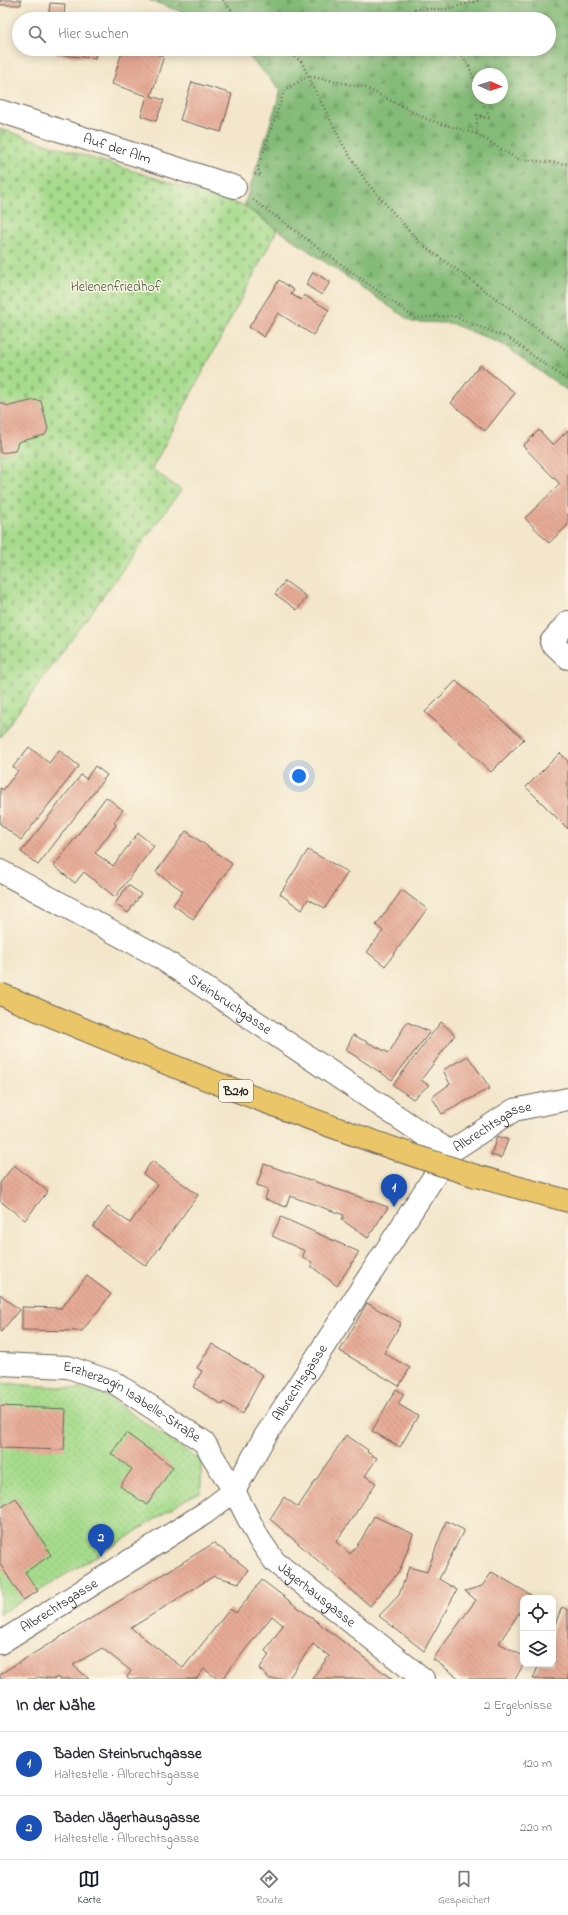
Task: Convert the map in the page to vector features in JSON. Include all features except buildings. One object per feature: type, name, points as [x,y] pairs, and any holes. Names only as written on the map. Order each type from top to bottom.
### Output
[{"type":"main road","name":"B210","points":[[0,994],[169,1065],[278,1107],[418,1157],[568,1202]]},
{"type":"street","name":"Auf der Alm","points":[[0,111],[235,187]]},
{"type":"street","points":[[568,622],[551,642],[568,658]]},
{"type":"street","name":"Steinbruchgasse","points":[[0,870],[158,956],[450,1152]]},
{"type":"street","name":"Albrechtsgasse","points":[[0,1643],[205,1513],[234,1491],[264,1438],[450,1152],[514,1110],[568,1099]]},
{"type":"street","name":"Erzherzogin Isabelle-Straße","points":[[0,1364],[68,1367],[115,1383],[204,1442],[234,1491]]},
{"type":"street","name":"Jägerhausgasse","points":[[234,1491],[259,1539],[275,1562],[423,1679]]},
{"type":"path","points":[[223,0],[232,12]]},
{"type":"path","points":[[418,12],[413,9],[447,9],[481,0]]},
{"type":"path","points":[[293,56],[301,61],[343,146],[367,183],[421,244],[568,351]]},
{"type":"path","points":[[463,56],[472,74]]},
{"type":"path","points":[[568,164],[517,159],[477,134],[430,120],[364,87],[308,76],[284,91],[258,169],[261,176],[243,171],[235,187],[415,318],[453,316],[510,339],[568,382]]},
{"type":"path","points":[[477,134],[477,116],[490,119],[484,104]]},
{"type":"green space","points":[[149,0],[568,0],[568,391],[502,344],[450,323],[412,322],[244,206],[281,90],[248,56],[556,56],[556,12],[182,12]]},
{"type":"green space","name":"Helenenfriedhof","points":[[0,129],[244,206],[277,230],[152,469],[181,490],[0,737]]},
{"type":"green space","points":[[0,1383],[97,1390],[201,1461],[201,1492],[186,1499],[123,1540],[0,1614]]},
{"type":"place","name":"Baden Steinbruchgasse","points":[[394,1207]]},
{"type":"place","name":"Baden Jägerhausgasse","points":[[101,1557]]}]
